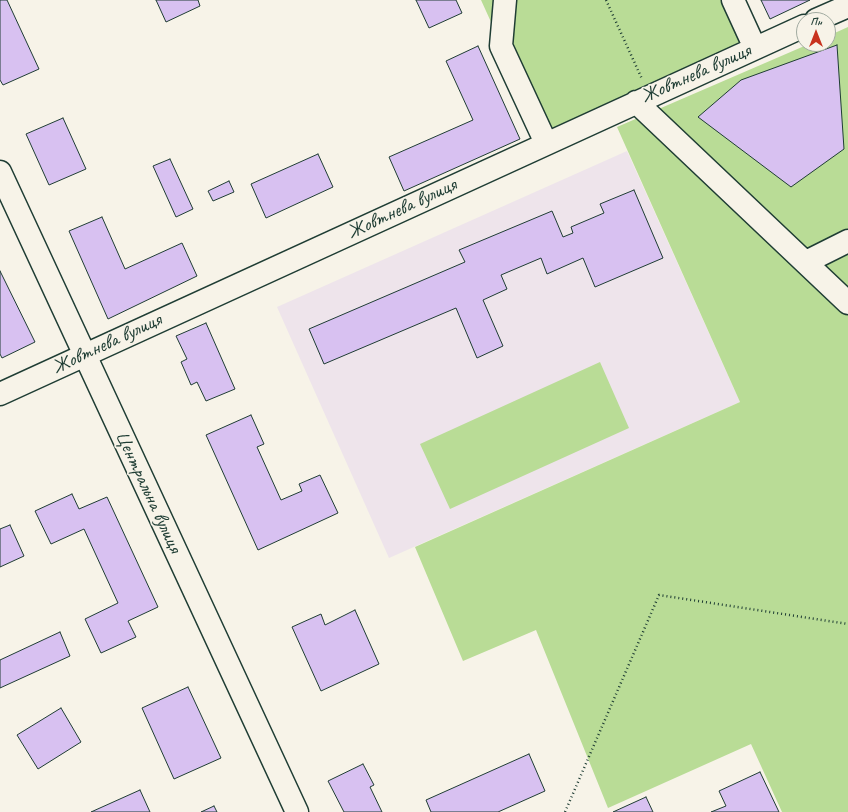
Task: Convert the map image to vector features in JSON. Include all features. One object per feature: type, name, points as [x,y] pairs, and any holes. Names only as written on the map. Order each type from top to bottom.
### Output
[{"type":"street","points":[[505,0],[501,46],[546,143]]},
{"type":"street","points":[[733,0],[755,48]]},
{"type":"street","points":[[834,12],[848,6]]},
{"type":"street","name":"Жовтнева вулиця","points":[[0,394],[796,30]]},
{"type":"street","points":[[643,99],[848,302]]},
{"type":"street","name":"Центральна вулиця","points":[[0,172],[297,812]]},
{"type":"street","points":[[806,262],[848,241]]},
{"type":"path","points":[[606,0],[643,99]]},
{"type":"path","points":[[565,812],[659,595],[848,624]]},
{"type":"shaded area","points":[[627,151],[740,402],[389,558],[277,307]]},
{"type":"green space","points":[[481,0],[733,0],[755,48],[546,143]]},
{"type":"green space","points":[[848,27],[848,812],[782,812],[751,744],[608,808],[536,630],[463,661],[415,547],[740,402],[617,127],[796,50],[796,52],[836,52],[836,32]]},
{"type":"green space","points":[[600,362],[629,428],[450,509],[420,444]]},
{"type":"building","points":[[0,0],[7,0],[39,69],[3,85],[0,80]]},
{"type":"building","points":[[156,0],[198,0],[200,6],[166,22]]},
{"type":"building","points":[[416,0],[456,0],[462,13],[429,28]]},
{"type":"building","points":[[761,0],[810,0],[770,19]]},
{"type":"building","points":[[836,45],[844,149],[791,187],[698,117],[741,80],[818,52],[836,52]]},
{"type":"building","points":[[478,46],[520,139],[404,191],[389,157],[473,120],[446,61]]},
{"type":"building","points":[[63,118],[86,169],[49,185],[26,134]]},
{"type":"building","points":[[318,154],[333,187],[266,218],[251,184]]},
{"type":"building","points":[[170,159],[193,209],[176,217],[153,166]]},
{"type":"building","points":[[229,181],[234,192],[213,201],[208,191]]},
{"type":"building","points":[[634,190],[663,258],[595,287],[583,258],[547,274],[541,258],[501,275],[507,289],[483,300],[503,346],[477,358],[456,308],[324,364],[309,329],[465,262],[459,250],[552,211],[563,237],[573,233],[571,227],[604,213],[600,204]]},
{"type":"building","points":[[102,217],[125,269],[182,243],[197,276],[108,319],[69,231]]},
{"type":"building","points":[[0,271],[35,342],[2,358],[0,354]]},
{"type":"building","points":[[206,323],[235,389],[206,401],[197,382],[191,385],[181,362],[187,359],[176,336]]},
{"type":"building","points":[[251,415],[264,444],[257,447],[281,500],[302,491],[299,484],[320,475],[338,513],[258,550],[206,435]]},
{"type":"building","points":[[72,494],[79,509],[107,497],[158,607],[128,621],[136,637],[101,653],[85,619],[118,603],[84,529],[51,544],[35,511]]},
{"type":"building","points":[[10,525],[24,556],[0,567],[0,529]]},
{"type":"building","points":[[355,610],[379,664],[321,691],[292,627],[321,614],[325,625]]},
{"type":"building","points":[[60,632],[70,656],[0,688],[0,660]]},
{"type":"building","points":[[188,687],[221,758],[174,779],[142,708]]},
{"type":"building","points":[[61,708],[81,742],[38,769],[17,735]]},
{"type":"building","points":[[529,754],[545,791],[498,812],[431,812],[426,800]]},
{"type":"building","points":[[363,764],[374,785],[370,787],[382,812],[344,812],[328,781]]},
{"type":"building","points":[[760,772],[779,812],[711,812],[726,806],[719,791]]},
{"type":"building","points":[[140,790],[150,812],[91,812]]},
{"type":"building","points":[[646,797],[653,812],[613,812]]},
{"type":"building","points":[[214,806],[217,812],[201,812]]}]
